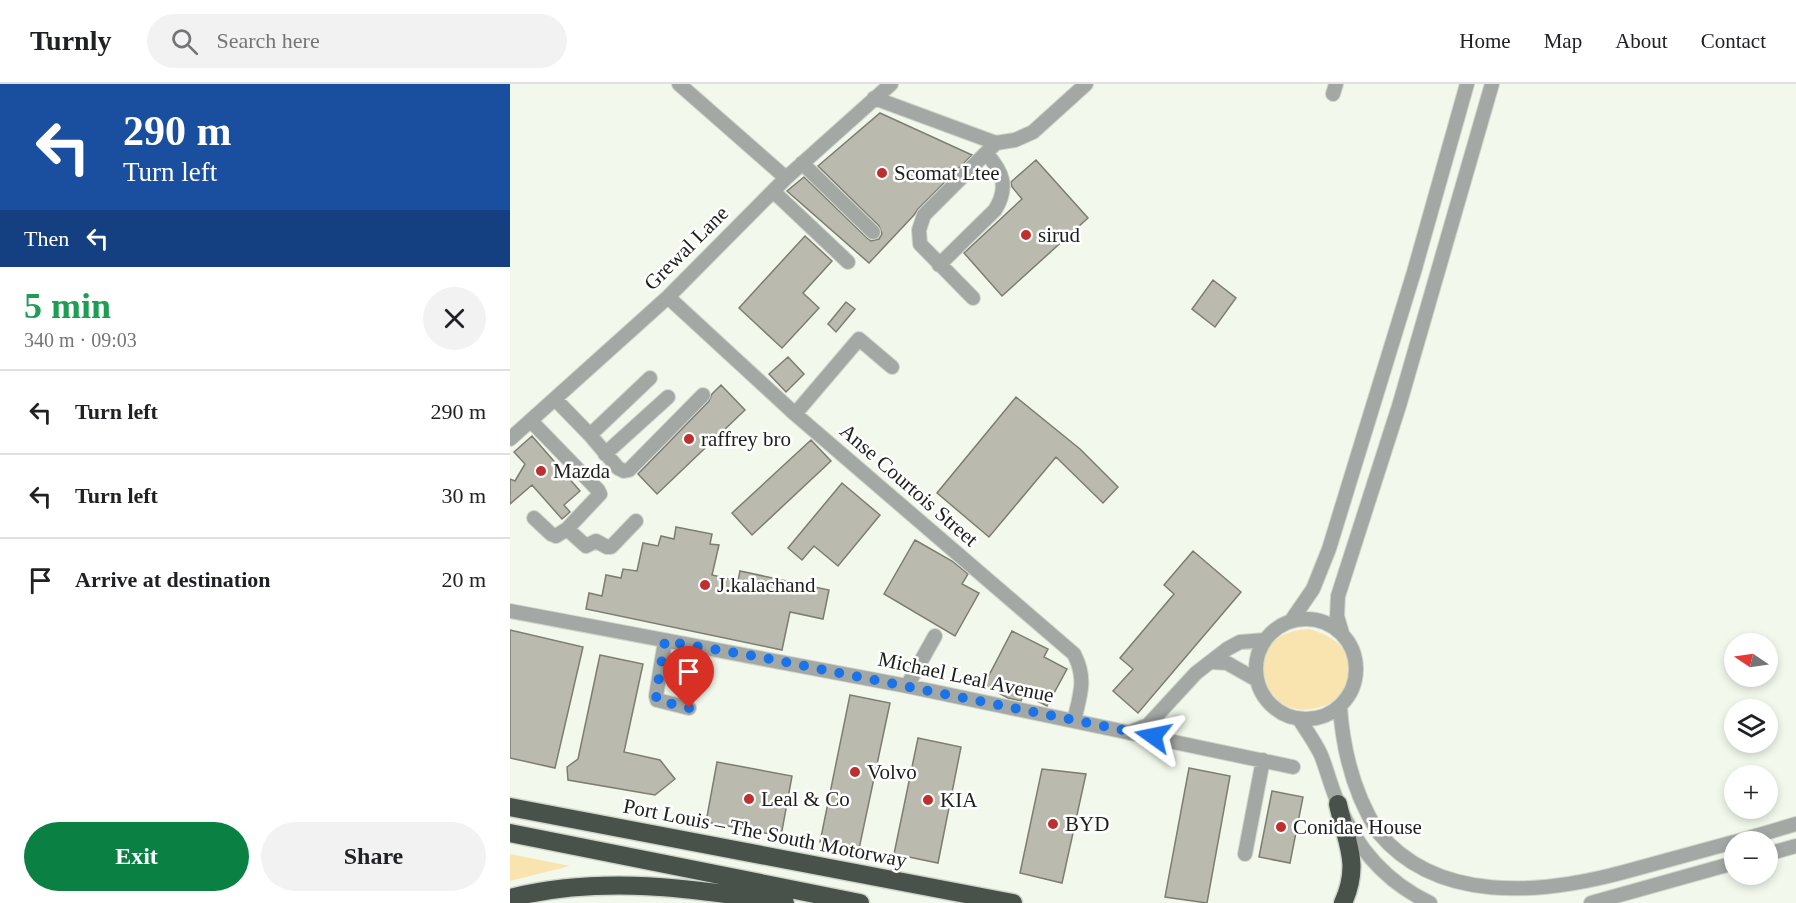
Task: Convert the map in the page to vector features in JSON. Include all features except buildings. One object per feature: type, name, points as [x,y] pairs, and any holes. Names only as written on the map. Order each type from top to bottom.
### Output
[{"type":"highway","points":[[1338,804],[1342,826],[1351,850],[1352,863],[1349,887],[1343,903]]},
{"type":"highway","name":"Port Louis – The South Motorway","points":[[510,807],[1012,903]]},
{"type":"highway","points":[[510,833],[860,903]]},
{"type":"highway","points":[[510,844],[634,868],[714,873]]},
{"type":"highway","points":[[510,898],[529,893],[586,886],[635,885],[724,893],[785,903]]},
{"type":"street","points":[[679,84],[786,178]]},
{"type":"street","name":"Grewal Lane","points":[[510,440],[668,297],[786,178],[891,84]]},
{"type":"street","points":[[973,298],[920,244],[919,230],[924,215],[991,148],[1033,132],[1086,84]]},
{"type":"street","points":[[1291,621],[1313,589],[1329,549],[1411,283],[1467,84]]},
{"type":"street","points":[[1342,633],[1337,616],[1338,597],[1399,406],[1492,84]]},
{"type":"street","points":[[874,99],[991,148],[1003,182],[1001,199],[995,210],[939,265]]},
{"type":"street","points":[[802,163],[873,232]]},
{"type":"street","points":[[773,191],[848,262]]},
{"type":"street","name":"Anse Courtois Street","points":[[668,297],[795,414],[1074,654],[1082,670],[1081,688],[1074,721]]},
{"type":"street","points":[[795,414],[859,339],[892,367]]},
{"type":"street","points":[[590,435],[650,378]]},
{"type":"street","points":[[556,400],[618,468],[624,471],[629,470],[703,395]]},
{"type":"street","points":[[605,454],[668,397]]},
{"type":"street","points":[[531,421],[598,490],[600,495],[567,529],[556,536],[534,518]]},
{"type":"street","points":[[567,529],[586,546],[596,541],[611,547],[636,521]]},
{"type":"street","name":"Michael Leal Avenue","points":[[510,611],[907,686],[1293,766]]},
{"type":"street","points":[[1305,618],[1331,624],[1342,633],[1355,656],[1357,670],[1355,684],[1349,696],[1340,707],[1321,717],[1299,719],[1277,710],[1261,692],[1257,680],[1257,660],[1265,640],[1276,628],[1291,621],[1305,618]]},
{"type":"street","points":[[907,686],[935,636]]},
{"type":"street","points":[[1131,732],[1148,725],[1196,673],[1240,642],[1265,640]]},
{"type":"street","points":[[665,641],[657,700],[689,708]]},
{"type":"street","points":[[1211,662],[1227,663],[1257,680]]},
{"type":"street","points":[[1340,707],[1345,755],[1368,816],[1387,846],[1406,863],[1424,876],[1447,886],[1472,893],[1502,895],[1535,893],[1570,887],[1724,845]]},
{"type":"street","points":[[1299,719],[1320,753],[1338,804],[1356,839],[1372,861],[1408,892],[1430,903]]},
{"type":"street","points":[[1245,854],[1263,760]]},
{"type":"street","points":[[1772,831],[1796,824]]},
{"type":"street","points":[[1778,851],[1796,846]]},
{"type":"street","points":[[1591,903],[1724,866]]},
{"type":"shaded area","points":[[1309,629],[1339,644],[1349,660],[1350,670],[1342,692],[1335,700],[1323,706],[1299,710],[1282,704],[1270,692],[1263,677],[1263,660],[1270,645],[1285,634]]},
{"type":"shaded area","points":[[510,854],[570,866],[510,881]]},
{"type":"place","name":"Scomat Ltee","points":[[882,173]]},
{"type":"place","name":"sirud","points":[[1026,235]]},
{"type":"place","name":"raffrey bro","points":[[689,439]]},
{"type":"place","name":"Mazda","points":[[541,471]]},
{"type":"place","name":"J.kalachand","points":[[705,585]]},
{"type":"place","name":"Volvo","points":[[855,772]]},
{"type":"place","name":"Leal & Co","points":[[749,799]]},
{"type":"place","name":"KIA","points":[[928,800]]},
{"type":"place","name":"BYD","points":[[1053,824]]},
{"type":"place","name":"Conidae House","points":[[1281,827]]},
{"type":"route","points":[[689,708],[657,700],[665,641],[760,657],[1153,736]]}]
